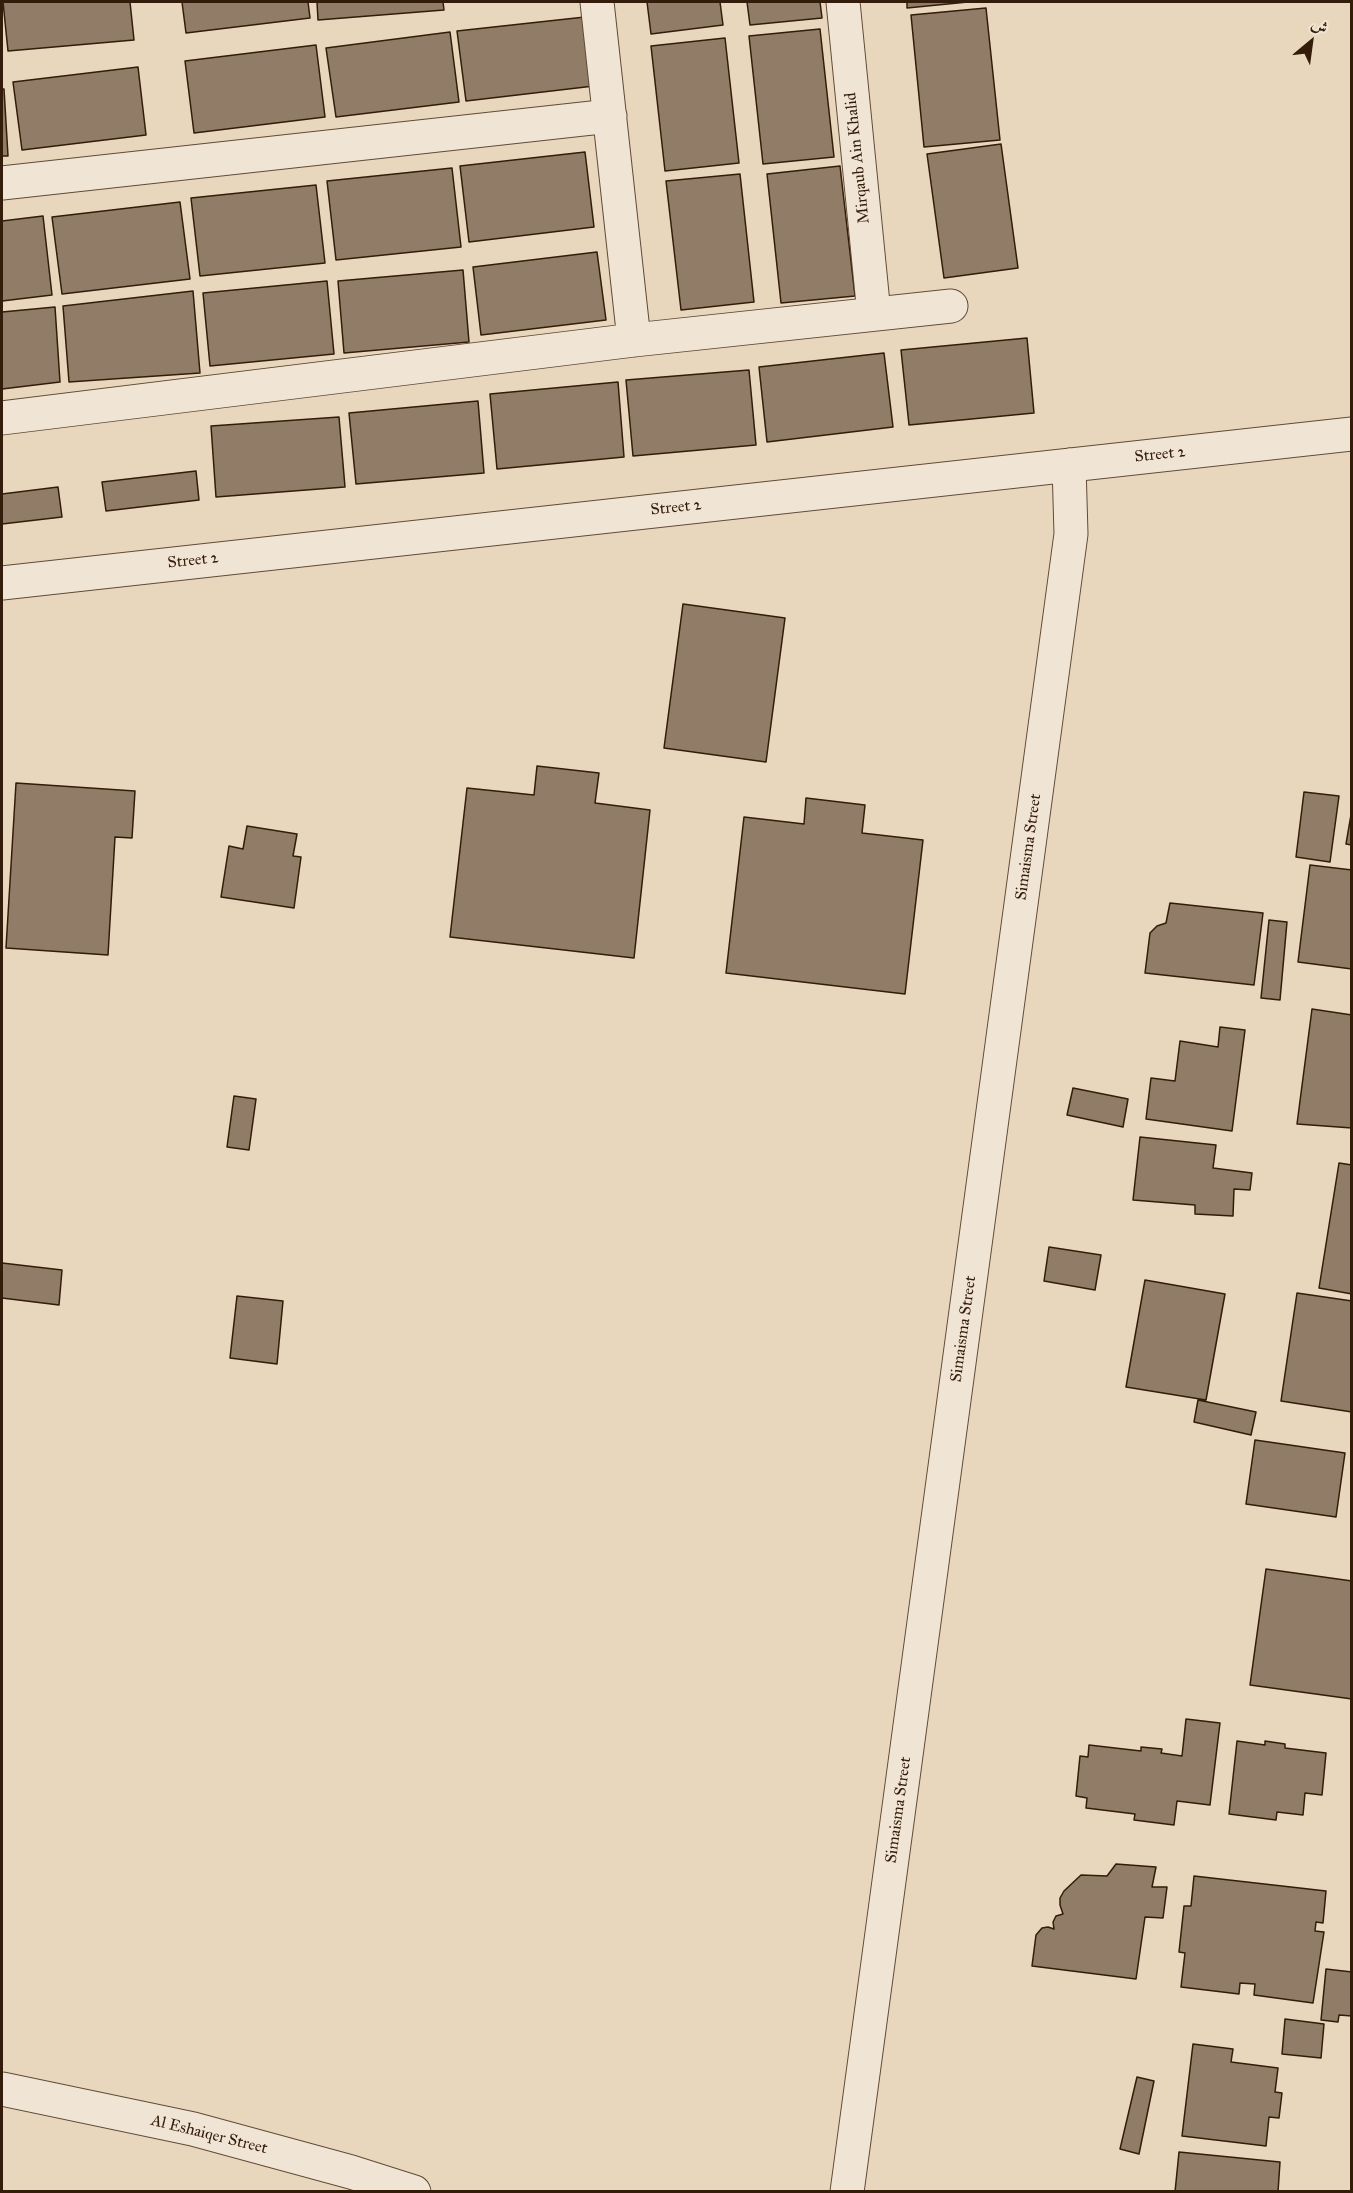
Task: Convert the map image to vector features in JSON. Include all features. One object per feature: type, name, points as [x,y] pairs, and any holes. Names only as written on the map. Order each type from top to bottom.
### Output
[{"type":"street","points":[[597,2],[634,340]]},
{"type":"street","name":"Mirqaub Ain Khalid","points":[[843,2],[874,314]]},
{"type":"street","points":[[2,183],[610,116]]},
{"type":"street","points":[[2,418],[634,340],[951,306]]},
{"type":"street","name":"Street 2","points":[[2,583],[1352,434]]},
{"type":"street","name":"Simaisma Street","points":[[847,2192],[1071,534],[1069,465]]},
{"type":"street","name":"Al Eshaiqer Street","points":[[2,2089],[193,2129],[349,2182],[414,2192]]},
{"type":"building","points":[[3,2],[130,2],[134,40],[8,51]]},
{"type":"building","points":[[182,2],[308,2],[310,18],[186,33]]},
{"type":"building","points":[[317,2],[443,2],[444,10],[318,20]]},
{"type":"building","points":[[647,2],[720,2],[723,25],[651,34]]},
{"type":"building","points":[[747,2],[820,2],[822,18],[750,25]]},
{"type":"building","points":[[907,2],[968,2],[907,8]]},
{"type":"building","points":[[986,8],[1000,140],[924,147],[911,15]]},
{"type":"building","points":[[585,17],[594,86],[466,101],[457,31]]},
{"type":"building","points":[[820,29],[834,157],[763,164],[749,36]]},
{"type":"building","points":[[450,32],[459,102],[336,117],[326,48]]},
{"type":"building","points":[[725,38],[739,163],[665,171],[651,46]]},
{"type":"building","points":[[316,45],[325,117],[194,133],[185,61]]},
{"type":"building","points":[[138,67],[146,135],[22,150],[13,82]]},
{"type":"building","points":[[2,89],[4,89],[8,156],[2,156]]},
{"type":"building","points":[[1001,144],[1018,268],[944,278],[927,154]]},
{"type":"building","points":[[585,152],[594,227],[469,242],[460,166]]},
{"type":"building","points":[[840,166],[855,296],[781,303],[767,174]]},
{"type":"building","points":[[452,168],[461,247],[336,260],[327,181]]},
{"type":"building","points":[[740,174],[754,302],[681,310],[666,181]]},
{"type":"building","points":[[316,185],[325,263],[200,276],[191,198]]},
{"type":"building","points":[[180,202],[190,279],[62,294],[52,217]]},
{"type":"building","points":[[43,216],[52,295],[2,301],[2,221]]},
{"type":"building","points":[[597,252],[606,320],[481,335],[473,267]]},
{"type":"building","points":[[463,270],[469,342],[344,353],[338,281]]},
{"type":"building","points":[[327,281],[334,354],[210,366],[203,293]]},
{"type":"building","points":[[193,291],[200,373],[69,382],[63,306]]},
{"type":"building","points":[[55,307],[60,382],[2,389],[2,312]]},
{"type":"building","points":[[1027,338],[1034,413],[909,425],[901,350]]},
{"type":"building","points":[[884,353],[893,427],[767,442],[759,367]]},
{"type":"building","points":[[749,370],[756,445],[633,456],[626,380]]},
{"type":"building","points":[[618,382],[624,457],[497,469],[490,394]]},
{"type":"building","points":[[478,401],[484,473],[356,484],[349,413]]},
{"type":"building","points":[[339,417],[345,487],[216,497],[211,426]]},
{"type":"building","points":[[196,471],[199,500],[106,511],[102,482]]},
{"type":"building","points":[[58,487],[62,517],[2,524],[2,494]]},
{"type":"building","points":[[683,604],[785,618],[766,762],[664,748]]},
{"type":"building","points":[[537,766],[599,773],[595,803],[650,810],[634,958],[450,937],[467,788],[534,795]]},
{"type":"building","points":[[16,783],[135,791],[132,838],[115,837],[108,955],[6,948]]},
{"type":"building","points":[[1304,792],[1339,796],[1330,862],[1296,857]]},
{"type":"building","points":[[806,798],[865,805],[862,833],[923,840],[905,994],[726,973],[744,817],[804,824]]},
{"type":"building","points":[[1352,809],[1352,845],[1346,844]]},
{"type":"building","points":[[247,826],[297,834],[293,856],[301,857],[294,908],[221,897],[229,846],[243,849]]},
{"type":"building","points":[[1310,865],[1352,870],[1352,969],[1298,962]]},
{"type":"building","points":[[1170,903],[1263,913],[1254,985],[1145,973],[1150,933],[1157,926],[1166,923]]},
{"type":"building","points":[[1269,920],[1287,922],[1280,1000],[1261,998]]},
{"type":"building","points":[[1312,1009],[1352,1015],[1352,1128],[1297,1124]]},
{"type":"building","points":[[1220,1027],[1245,1030],[1232,1131],[1146,1119],[1151,1078],[1175,1081],[1180,1041],[1218,1047]]},
{"type":"building","points":[[1073,1088],[1128,1099],[1123,1127],[1067,1115]]},
{"type":"building","points":[[234,1096],[256,1099],[249,1150],[227,1147]]},
{"type":"building","points":[[1140,1137],[1216,1145],[1213,1168],[1252,1173],[1250,1190],[1234,1189],[1233,1216],[1195,1214],[1195,1205],[1133,1200]]},
{"type":"building","points":[[1339,1163],[1352,1165],[1352,1294],[1319,1288]]},
{"type":"building","points":[[1049,1247],[1101,1255],[1095,1290],[1044,1281]]},
{"type":"building","points":[[2,1263],[62,1270],[59,1305],[2,1298]]},
{"type":"building","points":[[1145,1280],[1225,1294],[1206,1400],[1126,1387]]},
{"type":"building","points":[[1297,1293],[1352,1301],[1352,1412],[1281,1401]]},
{"type":"building","points":[[237,1296],[283,1301],[277,1364],[230,1358]]},
{"type":"building","points":[[1198,1400],[1256,1412],[1251,1435],[1194,1422]]},
{"type":"building","points":[[1255,1440],[1345,1453],[1336,1517],[1246,1504]]},
{"type":"building","points":[[1266,1569],[1352,1581],[1352,1699],[1250,1685]]},
{"type":"building","points":[[1186,1719],[1220,1723],[1210,1805],[1177,1801],[1174,1825],[1134,1820],[1135,1814],[1086,1808],[1087,1798],[1076,1796],[1080,1756],[1088,1757],[1089,1745],[1141,1751],[1141,1747],[1162,1749],[1161,1753],[1182,1756]]},
{"type":"building","points":[[1237,1741],[1265,1745],[1265,1741],[1285,1744],[1285,1748],[1326,1753],[1322,1795],[1305,1793],[1303,1815],[1277,1812],[1276,1820],[1229,1814]]},
{"type":"building","points":[[1116,1864],[1156,1867],[1152,1887],[1167,1887],[1163,1918],[1145,1917],[1136,1979],[1032,1966],[1036,1935],[1042,1928],[1054,1929],[1053,1922],[1056,1916],[1063,1914],[1060,1898],[1064,1891],[1081,1875],[1107,1876]]},
{"type":"building","points":[[1194,1876],[1326,1891],[1323,1923],[1316,1922],[1315,1931],[1324,1932],[1313,2003],[1254,1995],[1255,1984],[1240,1983],[1239,1994],[1181,1987],[1185,1953],[1179,1952],[1184,1906],[1191,1906]]},
{"type":"building","points":[[1326,1969],[1352,1972],[1352,2016],[1339,2015],[1338,2022],[1321,2020]]},
{"type":"building","points":[[1285,2019],[1324,2024],[1321,2058],[1282,2054]]},
{"type":"building","points":[[1193,2044],[1233,2049],[1231,2062],[1278,2068],[1275,2092],[1282,2093],[1279,2118],[1269,2117],[1266,2146],[1182,2136]]},
{"type":"building","points":[[1137,2077],[1154,2081],[1139,2154],[1120,2149]]},
{"type":"building","points":[[1179,2152],[1280,2162],[1278,2192],[1175,2192]]}]
